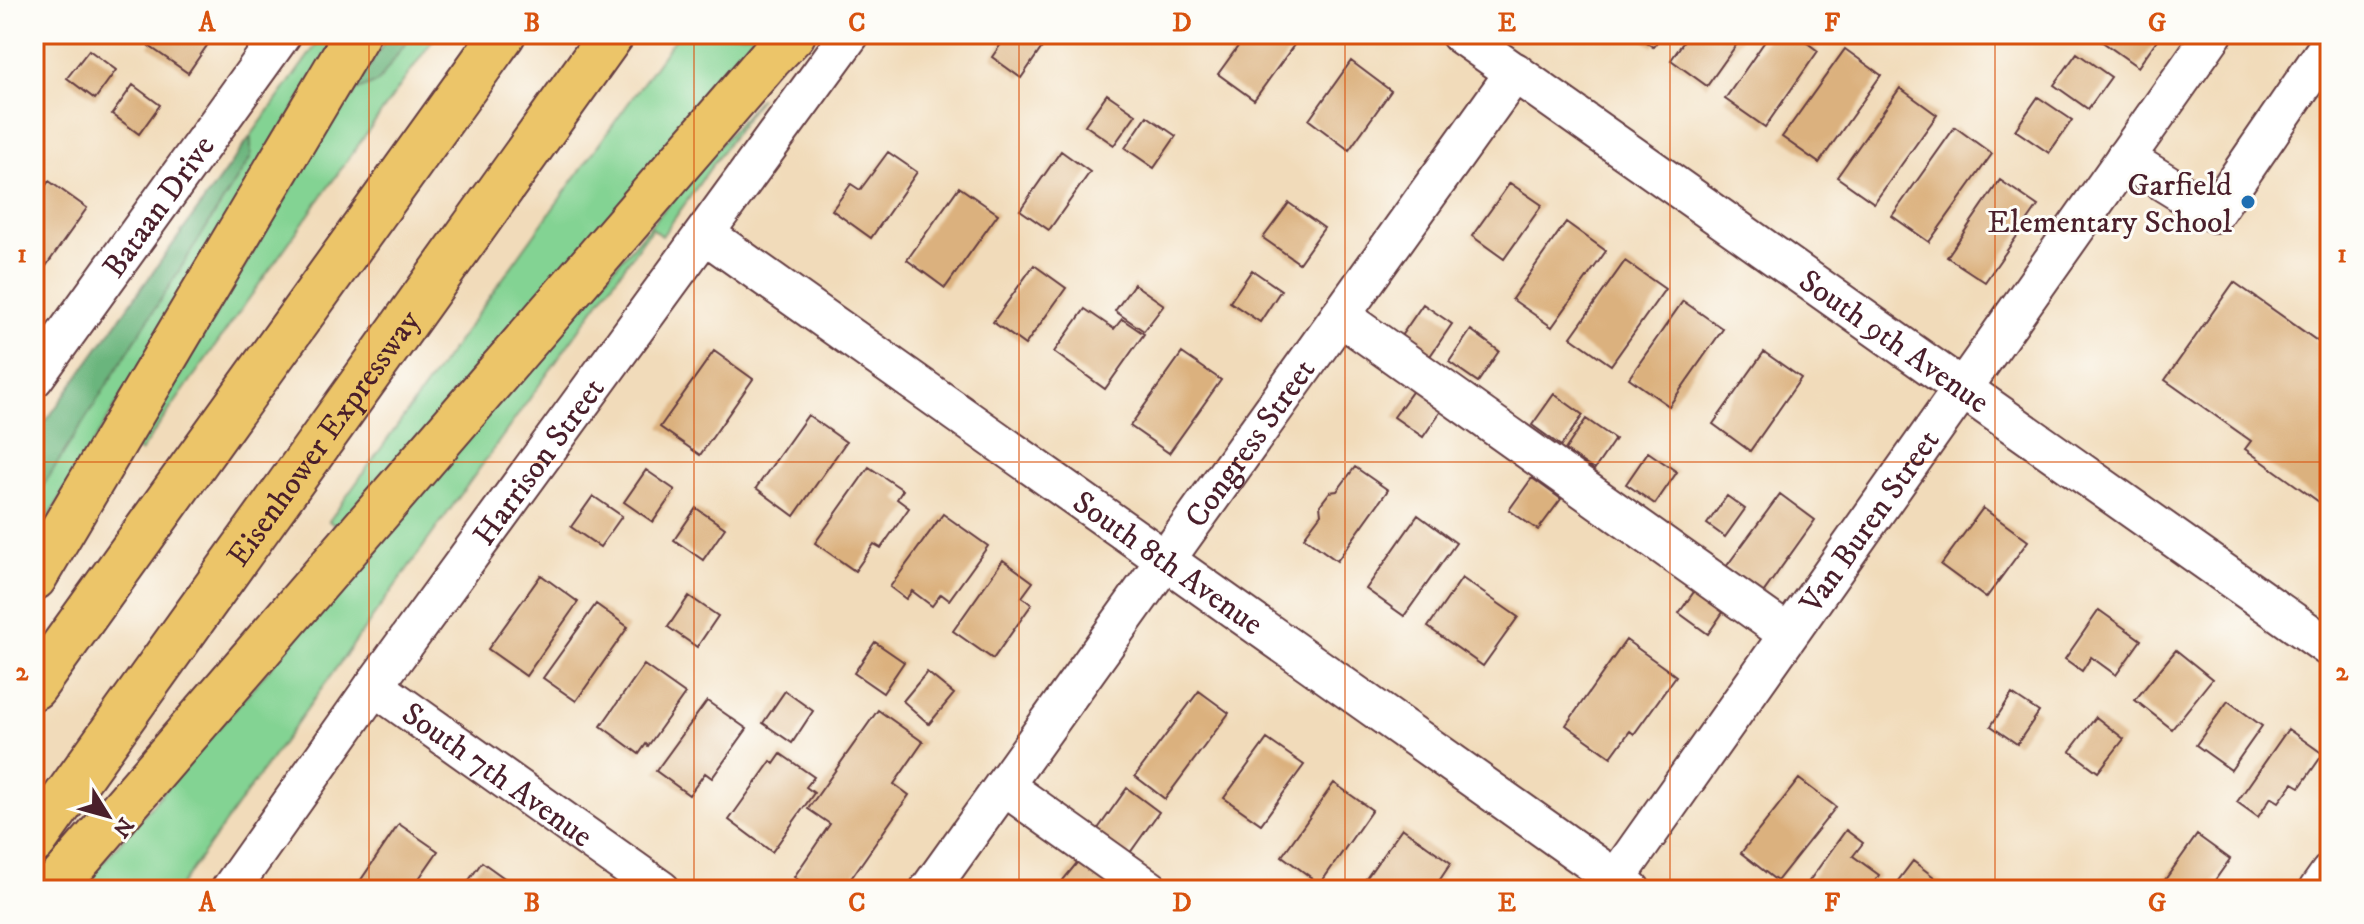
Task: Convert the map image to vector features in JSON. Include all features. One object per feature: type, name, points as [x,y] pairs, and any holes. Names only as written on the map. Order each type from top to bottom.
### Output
[{"type":"highway","points":[[34,578],[357,34]]},
{"type":"highway","points":[[34,687],[503,34]]},
{"type":"highway","name":"Eisenhower Expressway","points":[[34,841],[612,34]]},
{"type":"highway","points":[[49,890],[793,34]]},
{"type":"street","name":"Bataan Drive","points":[[34,378],[282,34]]},
{"type":"street","name":"Harrison Street","points":[[230,890],[374,686],[850,34]]},
{"type":"street","name":"South 9th Avenue","points":[[1460,34],[2330,648]]},
{"type":"street","name":"Van Buren Street","points":[[1618,886],[1788,634],[2213,34]]},
{"type":"street","points":[[2125,158],[2214,213],[2330,44]]},
{"type":"street","name":"Congress Street","points":[[929,890],[1515,72]]},
{"type":"street","name":"South 8th Avenue","points":[[705,234],[1618,886]]},
{"type":"street","points":[[1340,316],[1788,634]]},
{"type":"street","name":"South 7th Avenue","points":[[374,686],[661,890]]},
{"type":"street","points":[[1004,786],[1150,890]]},
{"type":"street","points":[[2318,890],[2330,873]]},
{"type":"green space","points":[[324,34],[339,34],[34,542],[34,438]]},
{"type":"green space","points":[[389,34],[437,34],[140,452],[135,449],[340,107],[351,99]]},
{"type":"green space","points":[[389,34],[412,34],[378,82],[355,91]]},
{"type":"green space","points":[[678,34],[767,34],[340,530],[329,521]]},
{"type":"green space","points":[[760,98],[662,236],[652,228],[177,890],[79,890]]},
{"type":"green space","points":[[251,136],[251,157],[34,500],[34,438]]},
{"type":"building","points":[[158,34],[215,34],[188,73],[149,46]]},
{"type":"building","points":[[1008,34],[1025,34],[1043,46],[1021,78],[992,57]]},
{"type":"building","points":[[1247,34],[1302,34],[1254,100],[1218,74]]},
{"type":"building","points":[[1635,34],[1663,34],[1653,47]]},
{"type":"building","points":[[1689,34],[1744,34],[1707,86],[1671,60]]},
{"type":"building","points":[[1770,34],[1795,34],[1818,51],[1765,127],[1725,99]]},
{"type":"building","points":[[2100,34],[2161,34],[2138,67],[2097,38]]},
{"type":"building","points":[[1845,49],[1881,75],[1819,163],[1782,137]]},
{"type":"building","points":[[89,50],[116,70],[95,99],[67,78]]},
{"type":"building","points":[[2077,53],[2111,77],[2088,109],[2054,85]]},
{"type":"building","points":[[1351,61],[1391,91],[1349,150],[1309,120]]},
{"type":"building","points":[[133,85],[160,105],[139,134],[112,114]]},
{"type":"building","points":[[1900,88],[1937,115],[1874,203],[1837,177]]},
{"type":"building","points":[[1107,94],[1136,114],[1114,145],[1085,125]]},
{"type":"building","points":[[2038,97],[2072,120],[2049,153],[2015,130]]},
{"type":"building","points":[[1147,116],[1176,136],[1154,168],[1125,148]]},
{"type":"building","points":[[1955,127],[1992,154],[1929,242],[1892,216]]},
{"type":"building","points":[[1061,151],[1090,172],[1049,230],[1020,210]]},
{"type":"building","points":[[888,152],[917,172],[871,238],[832,210],[851,184],[860,190]]},
{"type":"building","points":[[2000,180],[2038,206],[1985,282],[1947,257]]},
{"type":"building","points":[[49,181],[87,208],[34,283],[34,202]]},
{"type":"building","points":[[1510,183],[1542,205],[1504,259],[1472,236]]},
{"type":"building","points":[[959,187],[998,214],[945,288],[907,260]]},
{"type":"building","points":[[1289,203],[1324,228],[1299,263],[1263,238]]},
{"type":"building","points":[[1566,222],[1606,251],[1552,327],[1512,299]]},
{"type":"building","points":[[1625,261],[1665,289],[1611,365],[1571,337]]},
{"type":"building","points":[[1034,265],[1066,288],[1025,345],[993,322]]},
{"type":"building","points":[[1252,270],[1281,290],[1260,322],[1230,302]]},
{"type":"building","points":[[2234,282],[2323,345],[2330,335],[2330,493],[2322,504],[2245,449],[2251,441],[2165,380]]},
{"type":"building","points":[[1134,284],[1164,305],[1144,331],[1115,311]]},
{"type":"building","points":[[1683,301],[1723,329],[1669,406],[1629,378]]},
{"type":"building","points":[[1423,304],[1452,324],[1430,356],[1401,336]]},
{"type":"building","points":[[1085,309],[1114,329],[1122,319],[1144,334],[1105,389],[1054,352]]},
{"type":"building","points":[[1471,330],[1499,351],[1478,382],[1449,362]]},
{"type":"building","points":[[714,351],[753,379],[700,455],[660,427]]},
{"type":"building","points":[[1764,352],[1801,378],[1750,451],[1713,424]]},
{"type":"building","points":[[1182,353],[1221,380],[1169,453],[1130,426]]},
{"type":"building","points":[[1417,385],[1445,405],[1423,437],[1394,417]]},
{"type":"building","points":[[1554,394],[1583,415],[1561,446],[1532,425]]},
{"type":"building","points":[[808,415],[846,442],[794,516],[756,488]]},
{"type":"building","points":[[1586,419],[1615,439],[1594,470],[1565,450]]},
{"type":"building","points":[[1648,452],[1677,472],[1655,504],[1626,484]]},
{"type":"building","points":[[869,467],[903,490],[897,499],[909,508],[881,548],[874,544],[855,571],[815,543]]},
{"type":"building","points":[[1355,467],[1388,490],[1337,561],[1304,537],[1321,514],[1320,505],[1330,492],[1337,491]]},
{"type":"building","points":[[646,470],[675,490],[653,522],[624,502]]},
{"type":"building","points":[[1532,478],[1561,499],[1538,530],[1509,510]]},
{"type":"building","points":[[1780,494],[1815,520],[1763,593],[1726,567]]},
{"type":"building","points":[[593,496],[622,516],[600,547],[571,527]]},
{"type":"building","points":[[1727,496],[1745,509],[1725,537],[1707,524]]},
{"type":"building","points":[[696,508],[725,528],[703,560],[674,540]]},
{"type":"building","points":[[1983,508],[2028,541],[1986,598],[1941,565]]},
{"type":"building","points":[[943,514],[988,546],[949,600],[941,594],[932,606],[912,591],[906,599],[890,587]]},
{"type":"building","points":[[1418,515],[1456,543],[1404,616],[1366,589]]},
{"type":"building","points":[[1003,560],[1033,582],[1022,597],[1032,604],[993,659],[953,631]]},
{"type":"building","points":[[541,575],[578,602],[526,676],[488,649]]},
{"type":"building","points":[[1462,578],[1518,617],[1483,666],[1428,627]]},
{"type":"building","points":[[1701,582],[1730,602],[1708,634],[1679,613]]},
{"type":"building","points":[[689,596],[718,616],[697,647],[668,627]]},
{"type":"building","points":[[596,604],[628,627],[576,701],[543,678]]},
{"type":"building","points":[[2099,610],[2141,640],[2116,675],[2091,657],[2082,671],[2065,659]]},
{"type":"building","points":[[1626,640],[1676,676],[1634,734],[1630,731],[1611,757],[1566,725]]},
{"type":"building","points":[[875,642],[904,662],[883,693],[854,673]]},
{"type":"building","points":[[2176,650],[2212,679],[2172,729],[2135,700]]},
{"type":"building","points":[[644,665],[685,694],[639,754],[601,726]]},
{"type":"building","points":[[927,672],[954,694],[929,724],[903,701]]},
{"type":"building","points":[[785,691],[813,711],[792,743],[763,723]]},
{"type":"building","points":[[1199,691],[1229,713],[1165,799],[1135,776]]},
{"type":"building","points":[[2012,694],[2039,712],[2017,744],[1991,726]]},
{"type":"building","points":[[707,701],[747,729],[712,778],[705,773],[689,795],[656,771]]},
{"type":"building","points":[[2228,701],[2262,726],[2231,770],[2196,745]]},
{"type":"building","points":[[878,710],[923,742],[894,784],[909,795],[843,890],[813,890],[794,877],[830,824],[808,809]]},
{"type":"building","points":[[2096,717],[2124,739],[2098,772],[2070,751]]},
{"type":"building","points":[[2288,729],[2323,754],[2300,787],[2293,783],[2279,802],[2271,797],[2258,817],[2237,802]]},
{"type":"building","points":[[1267,739],[1304,765],[1261,824],[1224,798]]},
{"type":"building","points":[[781,754],[814,777],[806,787],[814,793],[772,852],[729,820],[771,761],[774,764]]},
{"type":"building","points":[[1799,779],[1836,807],[1777,881],[1741,853]]},
{"type":"building","points":[[1334,783],[1372,810],[1320,884],[1282,856]]},
{"type":"building","points":[[1127,788],[1159,812],[1127,857],[1095,833]]},
{"type":"building","points":[[399,824],[438,851],[411,890],[354,890]]},
{"type":"building","points":[[1402,828],[1451,863],[1433,890],[1358,890]]},
{"type":"building","points":[[1846,830],[1863,843],[1853,856],[1879,875],[1869,890],[1816,890],[1807,884]]},
{"type":"building","points":[[2197,835],[2230,859],[2208,890],[2170,890],[2162,884]]},
{"type":"building","points":[[1085,853],[1117,878],[1107,890],[1076,890],[1063,880]]},
{"type":"building","points":[[1913,861],[1951,890],[1891,890]]},
{"type":"building","points":[[482,862],[521,890],[462,890]]},
{"type":"place","name":"Garfield Elementary School","points":[[2248,202]]}]
